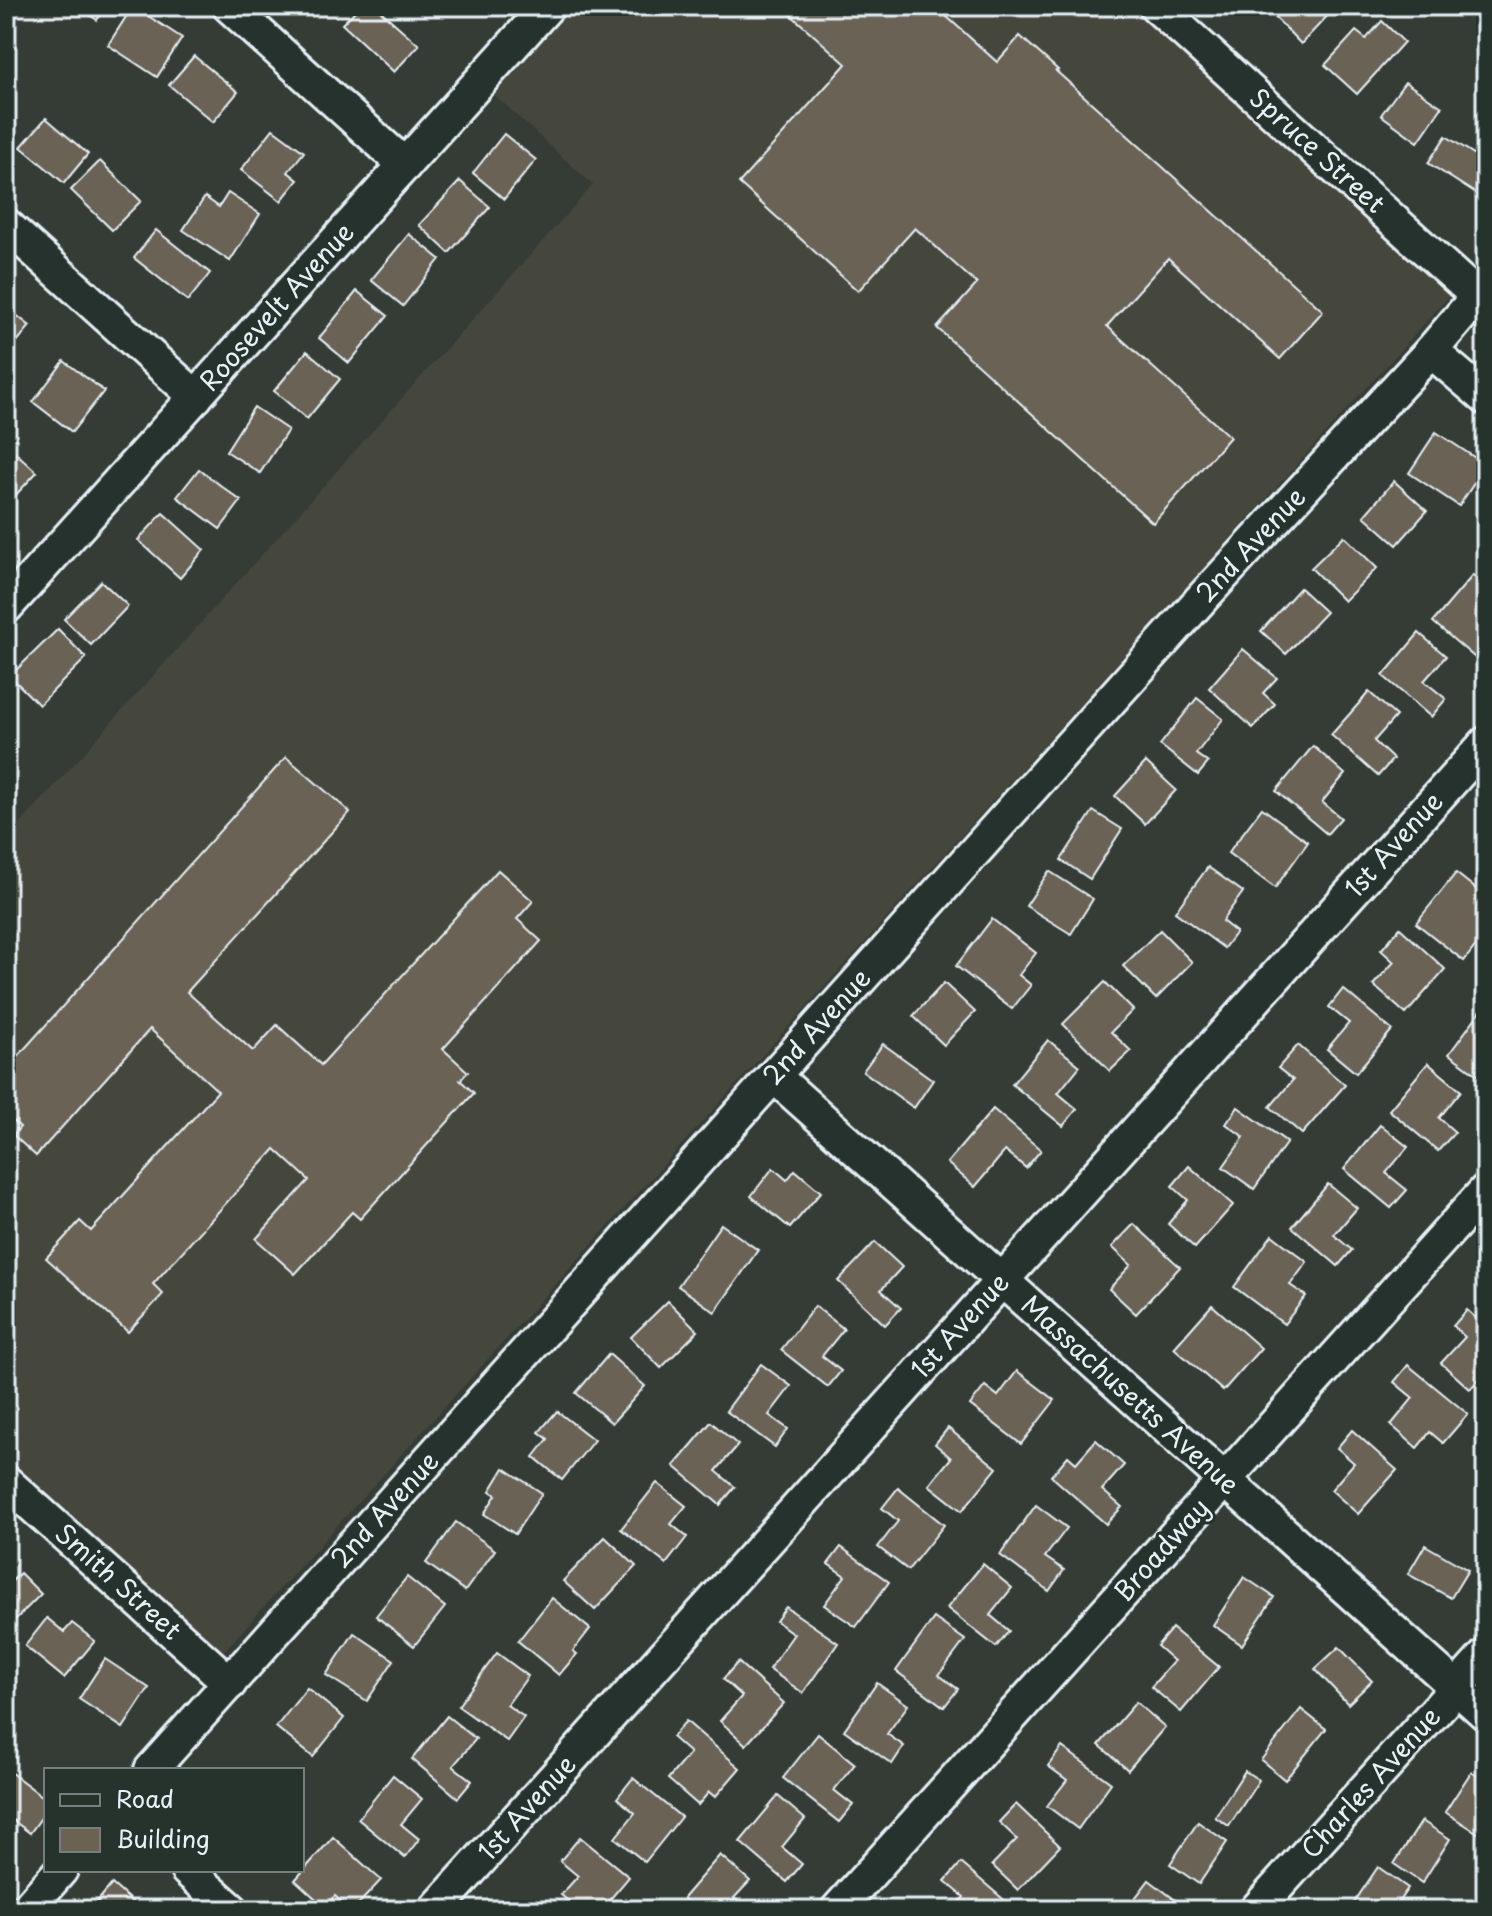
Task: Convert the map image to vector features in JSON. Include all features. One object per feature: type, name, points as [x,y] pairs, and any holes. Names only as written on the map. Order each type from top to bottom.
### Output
[{"type":"street","points":[[229,6],[405,165]]},
{"type":"street","name":"Roosevelt Avenue","points":[[6,607],[548,6]]},
{"type":"street","name":"Spruce Street","points":[[1156,6],[1482,291]]},
{"type":"street","points":[[6,225],[196,397]]},
{"type":"street","name":"2nd Avenue","points":[[153,1768],[1204,596],[1431,351],[1482,291]]},
{"type":"street","points":[[1431,351],[1486,398]]},
{"type":"street","name":"1st Avenue","points":[[435,1910],[1486,743]]},
{"type":"street","name":"Massachusetts Avenue","points":[[774,1076],[1486,1714]]},
{"type":"street","name":"Broadway","points":[[837,1910],[1486,1190]]},
{"type":"street","name":"Smith Street","points":[[6,1482],[230,1683]]},
{"type":"street","name":"Charles Avenue","points":[[1256,1910],[1486,1655]]},
{"type":"street","points":[[26,1910],[59,1872]]},
{"type":"street","points":[[189,1872],[232,1910]]},
{"type":"street","points":[[6,1901],[16,1910]]},
{"type":"shaded area","points":[[570,6],[1135,6],[1454,291],[223,1652],[6,1456],[6,840],[593,185],[492,93]]},
{"type":"building","points":[[76,6],[107,6],[97,20]]},
{"type":"building","points":[[133,6],[182,38],[157,77],[108,45]]},
{"type":"building","points":[[360,6],[375,6],[419,45],[394,72],[342,24]]},
{"type":"building","points":[[781,6],[935,6],[997,62],[1020,36],[1323,311],[1280,359],[1168,258],[1107,326],[1230,437],[1153,523],[937,328],[977,284],[915,228],[858,291],[739,183],[846,64]]},
{"type":"building","points":[[1264,6],[1324,6],[1331,12],[1301,44]]},
{"type":"building","points":[[1382,21],[1404,42],[1357,94],[1325,65],[1356,31],[1366,39]]},
{"type":"building","points":[[194,56],[238,92],[213,122],[169,85]]},
{"type":"building","points":[[1405,82],[1442,107],[1418,142],[1381,115]]},
{"type":"building","points":[[46,118],[88,154],[64,183],[21,147]]},
{"type":"building","points":[[273,129],[304,152],[288,172],[298,180],[281,201],[241,170]]},
{"type":"building","points":[[504,134],[536,160],[504,199],[473,173]]},
{"type":"building","points":[[1446,136],[1486,162],[1486,182],[1478,195],[1428,163]]},
{"type":"building","points":[[100,161],[141,201],[112,230],[71,190]]},
{"type":"building","points":[[460,181],[490,207],[449,253],[419,225]]},
{"type":"building","points":[[228,193],[260,214],[230,261],[183,230],[205,197],[219,207]]},
{"type":"building","points":[[156,230],[210,273],[188,301],[134,258]]},
{"type":"building","points":[[409,234],[440,259],[403,306],[371,280]]},
{"type":"building","points":[[357,291],[388,316],[349,363],[319,338]]},
{"type":"building","points":[[6,307],[30,326],[7,354],[6,353]]},
{"type":"building","points":[[307,351],[340,379],[307,419],[274,391]]},
{"type":"building","points":[[64,361],[104,391],[72,432],[33,402]]},
{"type":"building","points":[[254,407],[288,430],[260,473],[226,451]]},
{"type":"building","points":[[1436,432],[1486,465],[1459,506],[1409,473]]},
{"type":"building","points":[[6,444],[37,472],[12,499],[6,494]]},
{"type":"building","points":[[199,469],[241,501],[220,529],[177,497]]},
{"type":"building","points":[[1394,481],[1427,511],[1397,545],[1364,516]]},
{"type":"building","points":[[163,513],[204,550],[180,578],[138,540]]},
{"type":"building","points":[[1344,536],[1377,568],[1344,601],[1311,568]]},
{"type":"building","points":[[1473,575],[1486,586],[1486,615],[1479,623],[1486,629],[1486,655],[1480,662],[1433,622]]},
{"type":"building","points":[[101,581],[128,606],[91,645],[64,619]]},
{"type":"building","points":[[1300,588],[1326,612],[1286,654],[1261,631]]},
{"type":"building","points":[[58,629],[86,658],[39,705],[10,676]]},
{"type":"building","points":[[1419,633],[1446,656],[1424,681],[1446,699],[1431,717],[1383,676]]},
{"type":"building","points":[[1243,649],[1277,678],[1263,693],[1275,704],[1253,728],[1209,688]]},
{"type":"building","points":[[1369,692],[1396,716],[1374,741],[1393,759],[1378,776],[1331,735]]},
{"type":"building","points":[[1197,698],[1223,719],[1196,754],[1208,763],[1198,775],[1160,745]]},
{"type":"building","points":[[1313,746],[1345,774],[1322,802],[1341,818],[1327,834],[1276,791]]},
{"type":"building","points":[[286,757],[350,812],[187,992],[253,1051],[277,1025],[321,1065],[498,870],[533,901],[517,919],[541,941],[443,1049],[468,1072],[460,1080],[474,1093],[360,1219],[352,1212],[295,1274],[256,1239],[309,1180],[275,1149],[153,1284],[163,1294],[128,1332],[46,1258],[80,1221],[91,1231],[218,1091],[150,1029],[36,1156],[13,1135],[20,1127],[6,1114],[6,1061],[10,1065]]},
{"type":"building","points":[[1146,762],[1176,790],[1145,824],[1115,796]]},
{"type":"building","points":[[1262,808],[1308,842],[1275,888],[1228,853]]},
{"type":"building","points":[[1093,811],[1122,829],[1090,879],[1061,860]]},
{"type":"building","points":[[1208,867],[1243,892],[1222,921],[1236,932],[1224,948],[1175,912]]},
{"type":"building","points":[[1049,871],[1093,899],[1071,934],[1026,906]]},
{"type":"building","points":[[1456,873],[1486,897],[1486,932],[1464,961],[1416,923]]},
{"type":"building","points":[[992,919],[1036,953],[1019,975],[1031,985],[1012,1009],[956,966]]},
{"type":"building","points":[[1400,928],[1445,969],[1406,1014],[1373,985],[1394,962],[1381,950]]},
{"type":"building","points":[[1160,930],[1192,962],[1156,999],[1123,966]]},
{"type":"building","points":[[1105,982],[1133,1010],[1111,1032],[1131,1051],[1110,1071],[1063,1024]]},
{"type":"building","points":[[944,983],[975,1012],[944,1045],[913,1016]]},
{"type":"building","points":[[1343,989],[1392,1030],[1356,1073],[1327,1049],[1349,1023],[1329,1007]]},
{"type":"building","points":[[1482,1009],[1486,1012],[1486,1081],[1449,1054]]},
{"type":"building","points":[[1048,1040],[1080,1066],[1058,1093],[1077,1109],[1063,1126],[1012,1084]]},
{"type":"building","points":[[883,1044],[933,1080],[914,1108],[863,1071]]},
{"type":"building","points":[[1298,1045],[1345,1085],[1302,1134],[1270,1107],[1293,1080],[1278,1068]]},
{"type":"building","points":[[1428,1063],[1461,1091],[1439,1118],[1455,1132],[1438,1151],[1389,1110]]},
{"type":"building","points":[[1238,1107],[1287,1142],[1254,1189],[1223,1167],[1244,1137],[1226,1124]]},
{"type":"building","points":[[993,1109],[1041,1150],[1026,1168],[1005,1151],[975,1187],[947,1163]]},
{"type":"building","points":[[1380,1125],[1408,1147],[1386,1173],[1407,1190],[1391,1208],[1344,1169]]},
{"type":"building","points":[[1189,1166],[1233,1205],[1195,1248],[1168,1224],[1188,1200],[1172,1186]]},
{"type":"building","points":[[773,1168],[787,1180],[795,1170],[821,1192],[790,1228],[751,1196]]},
{"type":"building","points":[[1328,1184],[1357,1208],[1334,1235],[1352,1250],[1338,1266],[1292,1227]]},
{"type":"building","points":[[721,1224],[758,1250],[715,1312],[678,1286]]},
{"type":"building","points":[[1134,1224],[1180,1267],[1136,1314],[1109,1289],[1131,1265],[1112,1247]]},
{"type":"building","points":[[1272,1235],[1307,1262],[1290,1285],[1306,1296],[1284,1324],[1234,1287]]},
{"type":"building","points":[[875,1242],[902,1267],[881,1290],[901,1308],[885,1325],[838,1281]]},
{"type":"building","points":[[668,1301],[698,1331],[661,1368],[631,1337]]},
{"type":"building","points":[[1212,1305],[1261,1348],[1223,1391],[1174,1348]]},
{"type":"building","points":[[815,1306],[844,1329],[822,1356],[841,1371],[828,1387],[781,1350]]},
{"type":"building","points":[[1467,1310],[1486,1327],[1486,1372],[1470,1389],[1441,1363],[1465,1337],[1453,1326]]},
{"type":"building","points":[[609,1354],[645,1386],[612,1423],[576,1393]]},
{"type":"building","points":[[761,1364],[791,1386],[769,1415],[788,1429],[775,1447],[726,1411]]},
{"type":"building","points":[[1408,1365],[1468,1414],[1443,1443],[1430,1432],[1417,1448],[1391,1425],[1413,1398],[1394,1382]]},
{"type":"building","points":[[1017,1371],[1055,1400],[1021,1444],[970,1405],[985,1386],[998,1396]]},
{"type":"building","points":[[557,1411],[594,1440],[562,1480],[534,1457],[548,1439],[539,1432]]},
{"type":"building","points":[[711,1422],[738,1445],[716,1471],[735,1487],[720,1505],[674,1466]]},
{"type":"building","points":[[948,1428],[997,1468],[962,1511],[929,1485],[951,1458],[935,1444]]},
{"type":"building","points":[[1352,1430],[1397,1470],[1358,1514],[1331,1490],[1354,1463],[1337,1448]]},
{"type":"building","points":[[1096,1440],[1124,1465],[1102,1490],[1122,1507],[1106,1524],[1051,1476],[1068,1456],[1076,1463]]},
{"type":"building","points":[[504,1468],[542,1493],[515,1534],[484,1514],[496,1495],[490,1491]]},
{"type":"building","points":[[657,1483],[686,1506],[671,1524],[687,1537],[666,1564],[621,1529]]},
{"type":"building","points":[[898,1488],[944,1525],[908,1570],[878,1547],[898,1521],[882,1508]]},
{"type":"building","points":[[1036,1505],[1067,1528],[1045,1557],[1064,1570],[1049,1591],[1000,1555]]},
{"type":"building","points":[[456,1522],[495,1550],[465,1591],[426,1563]]},
{"type":"building","points":[[605,1537],[636,1566],[595,1610],[563,1581]]},
{"type":"building","points":[[1425,1545],[1468,1570],[1451,1598],[1408,1574]]},
{"type":"building","points":[[841,1547],[889,1582],[856,1627],[824,1605],[845,1576],[828,1564]]},
{"type":"building","points":[[983,1564],[1012,1588],[990,1615],[1009,1631],[996,1647],[947,1608]]},
{"type":"building","points":[[20,1573],[41,1594],[6,1629],[6,1581],[9,1584]]},
{"type":"building","points":[[407,1577],[445,1607],[414,1646],[376,1616]]},
{"type":"building","points":[[1244,1577],[1274,1597],[1242,1645],[1213,1625]]},
{"type":"building","points":[[552,1598],[590,1629],[573,1651],[577,1654],[559,1675],[518,1641]]},
{"type":"building","points":[[786,1607],[838,1643],[803,1693],[769,1669],[794,1634],[776,1621]]},
{"type":"building","points":[[47,1618],[64,1632],[72,1623],[95,1641],[64,1678],[25,1646]]},
{"type":"building","points":[[934,1618],[965,1640],[939,1675],[958,1689],[944,1707],[896,1671]]},
{"type":"building","points":[[1172,1628],[1219,1667],[1181,1712],[1151,1687],[1174,1661],[1157,1646]]},
{"type":"building","points":[[354,1633],[394,1660],[367,1701],[326,1675]]},
{"type":"building","points":[[1339,1647],[1372,1681],[1348,1704],[1315,1669]]},
{"type":"building","points":[[497,1653],[528,1676],[507,1705],[524,1717],[507,1741],[458,1706]]},
{"type":"building","points":[[105,1659],[149,1688],[123,1728],[79,1699]]},
{"type":"building","points":[[738,1662],[784,1703],[746,1745],[720,1721],[742,1696],[723,1679]]},
{"type":"building","points":[[877,1683],[908,1705],[887,1734],[904,1746],[892,1764],[844,1730]]},
{"type":"building","points":[[307,1688],[344,1718],[313,1757],[276,1727]]},
{"type":"building","points":[[1136,1702],[1165,1727],[1128,1770],[1099,1745]]},
{"type":"building","points":[[1301,1709],[1326,1729],[1285,1780],[1261,1760]]},
{"type":"building","points":[[447,1716],[476,1739],[453,1766],[472,1781],[458,1798],[412,1759]]},
{"type":"building","points":[[686,1721],[740,1768],[715,1797],[709,1792],[698,1805],[668,1779],[690,1753],[672,1737]]},
{"type":"building","points":[[818,1734],[855,1764],[834,1790],[853,1805],[839,1822],[783,1778]]},
{"type":"building","points":[[1062,1747],[1111,1783],[1078,1829],[1047,1806],[1067,1780],[1048,1766]]},
{"type":"building","points":[[6,1769],[44,1798],[44,1814],[30,1833],[6,1815]]},
{"type":"building","points":[[1245,1771],[1259,1780],[1229,1826],[1215,1817]]},
{"type":"building","points":[[1471,1772],[1486,1781],[1484,1837],[1445,1812]]},
{"type":"building","points":[[393,1775],[422,1799],[401,1824],[419,1839],[405,1858],[358,1819]]},
{"type":"building","points":[[633,1778],[681,1817],[645,1862],[615,1838],[635,1813],[617,1798]]},
{"type":"building","points":[[778,1796],[805,1819],[782,1847],[802,1864],[787,1882],[740,1842]]},
{"type":"building","points":[[1016,1804],[1060,1846],[1018,1890],[992,1865],[1017,1839],[999,1822]]},
{"type":"building","points":[[1422,1821],[1450,1839],[1422,1883],[1394,1864]]},
{"type":"building","points":[[1198,1822],[1227,1842],[1199,1884],[1170,1864]]},
{"type":"building","points":[[333,1837],[381,1880],[353,1910],[335,1896],[325,1907],[295,1880]]},
{"type":"building","points":[[580,1837],[629,1877],[601,1910],[579,1910],[561,1895],[578,1876],[560,1861]]},
{"type":"building","points":[[720,1855],[750,1881],[734,1898],[747,1910],[696,1910],[683,1898]]},
{"type":"building","points":[[961,1863],[1009,1904],[1004,1910],[953,1910],[964,1897],[945,1881]]},
{"type":"building","points":[[1378,1867],[1408,1888],[1393,1910],[1349,1910]]},
{"type":"building","points":[[1149,1880],[1174,1899],[1165,1910],[1126,1910]]},
{"type":"building","points":[[112,1884],[136,1905],[131,1910],[90,1910]]},
{"type":"building","points":[[531,1898],[544,1910],[520,1910]]}]
